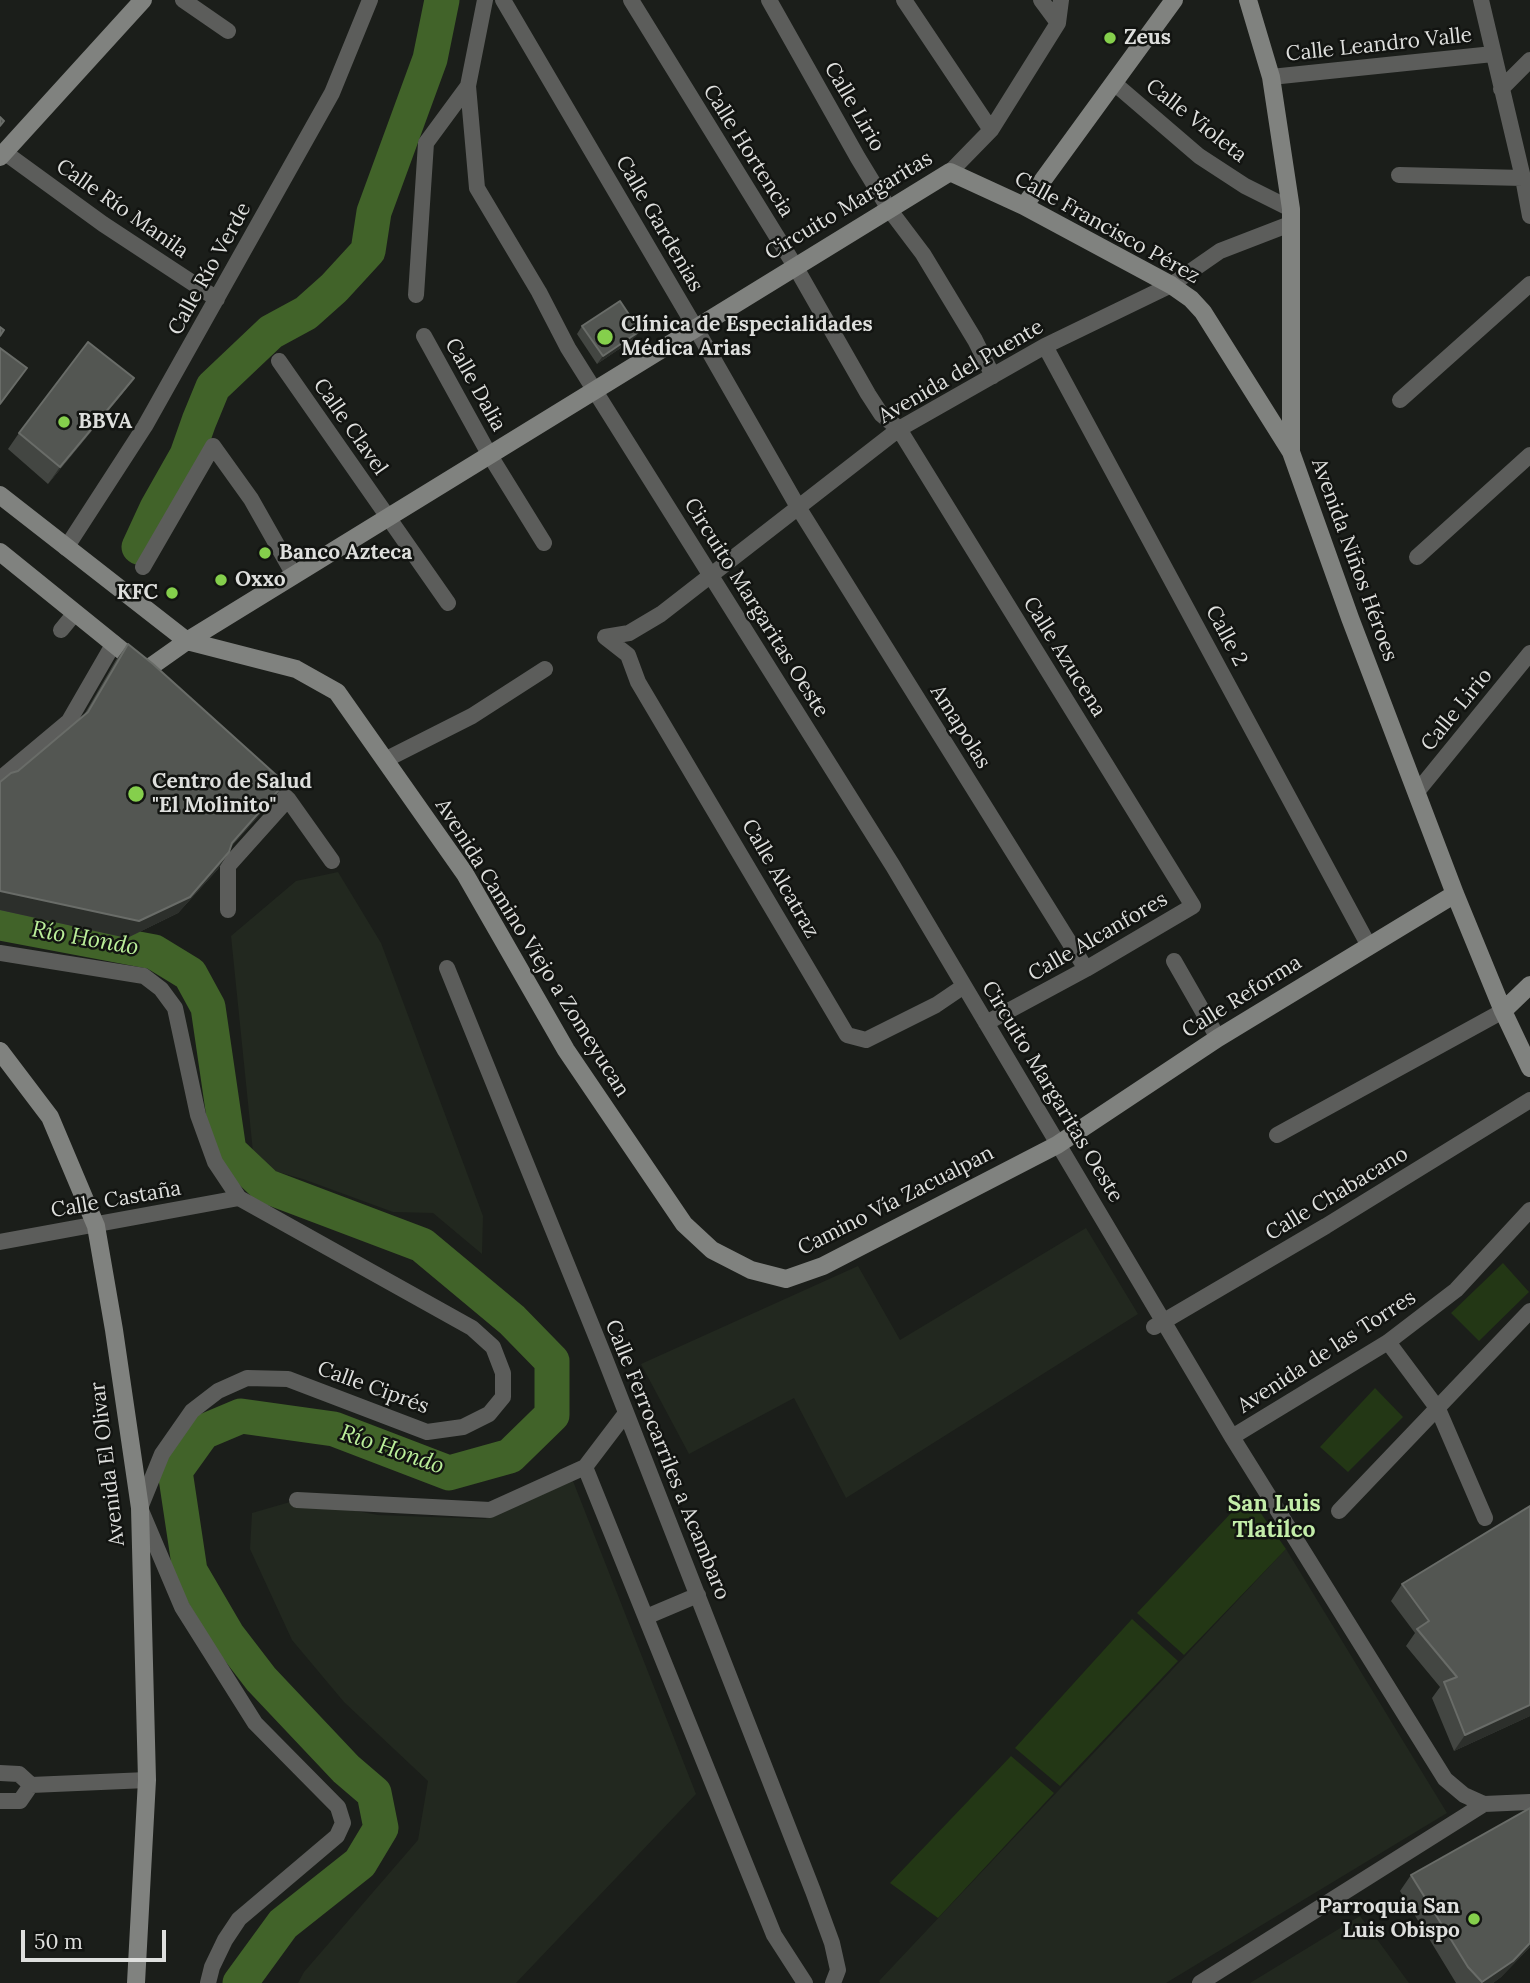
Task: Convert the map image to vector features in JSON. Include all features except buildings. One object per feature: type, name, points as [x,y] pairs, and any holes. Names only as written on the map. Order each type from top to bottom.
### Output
[{"type":"street","points":[[2,154],[143,0]]},
{"type":"street","points":[[183,0],[228,31]]},
{"type":"street","name":"Calle Río Verde","points":[[66,548],[145,426],[332,93],[370,0]]},
{"type":"street","points":[[485,0],[468,86],[477,188],[594,389]]},
{"type":"street","name":"Calle Gardenias","points":[[503,0],[798,507]]},
{"type":"street","name":"Calle Hortencia","points":[[631,0],[795,266],[868,394],[881,414],[898,429]]},
{"type":"street","name":"Calle Lirio","points":[[769,0],[858,158],[889,209],[923,254],[975,340],[993,376]]},
{"type":"street","points":[[904,0],[991,130]]},
{"type":"street","points":[[1041,0],[1058,23]]},
{"type":"street","name":"Circuito Margaritas","points":[[114,643],[151,675],[187,641],[950,172],[991,130],[1058,23],[1061,0]]},
{"type":"street","points":[[1024,206],[1174,0]]},
{"type":"street","name":"Avenida Niños Héroes","points":[[1248,0],[1271,77],[1291,217],[1291,452],[1455,894],[1503,1011],[1530,1068]]},
{"type":"street","points":[[1480,0],[1530,216]]},
{"type":"street","name":"Calle Leandro Valle","points":[[1271,77],[1493,54]]},
{"type":"street","points":[[1501,89],[1530,60]]},
{"type":"street","name":"Calle Violeta","points":[[1114,83],[1199,156],[1291,217]]},
{"type":"street","points":[[416,295],[426,143],[468,86]]},
{"type":"street","name":"Calle Río Manila","points":[[2,154],[217,299]]},
{"type":"street","name":"Calle Francisco Pérez","points":[[950,172],[1024,206],[1171,285],[1191,299],[1203,312],[1291,452]]},
{"type":"street","points":[[1399,175],[1523,178]]},
{"type":"street","name":"Avenida del Puente","points":[[605,637],[629,633],[661,614],[898,429],[1045,346],[1171,285],[1220,251],[1291,217]]},
{"type":"street","points":[[1400,400],[1530,284]]},
{"type":"street","name":"Calle Dalia","points":[[424,336],[489,454],[544,543]]},
{"type":"street","name":"Calle 2","points":[[1045,346],[1369,946]]},
{"type":"street","name":"Calle Clavel","points":[[279,361],[448,603]]},
{"type":"street","name":"Circuito Margaritas Oeste","points":[[594,389],[893,866],[1057,1144],[1159,1324],[1233,1437],[1445,1779],[1464,1795],[1484,1804]]},
{"type":"street","name":"Calle Azucena","points":[[898,429],[1193,906]]},
{"type":"street","points":[[143,566],[213,446],[251,499],[294,575]]},
{"type":"street","points":[[1417,557],[1530,456]]},
{"type":"street","points":[[0,495],[187,641]]},
{"type":"street","name":"Amapolas","points":[[798,507],[1086,970]]},
{"type":"street","points":[[0,552],[114,643],[69,720],[0,779]]},
{"type":"street","points":[[61,630],[75,612]]},
{"type":"street","name":"Calle Alcatraz","points":[[605,637],[628,654],[638,682],[848,1035],[866,1040],[936,1005],[964,986]]},
{"type":"street","name":"Avenida Camino Viejo a Zomeyucan","points":[[187,641],[296,669],[337,692],[465,874],[566,1050],[684,1224],[712,1250],[751,1270]]},
{"type":"street","name":"Calle Lirio","points":[[1416,793],[1530,653]]},
{"type":"street","points":[[385,760],[472,716],[545,669]]},
{"type":"street","points":[[257,771],[288,799],[332,861]]},
{"type":"street","points":[[228,910],[228,866],[288,799]]},
{"type":"street","name":"Calle Reforma","points":[[1057,1144],[1218,1038],[1455,894]]},
{"type":"street","name":"Calle Alcanfores","points":[[986,1023],[1086,970],[1193,906]]},
{"type":"street","name":"Calle Ciprés","points":[[0,953],[144,976],[161,989],[175,1008],[198,1115],[215,1163],[239,1198],[472,1328],[493,1347],[503,1373],[503,1398],[489,1414],[463,1427],[428,1432],[288,1379],[247,1378],[218,1391],[192,1411],[162,1454],[140,1508]]},
{"type":"street","points":[[1174,961],[1218,1038]]},
{"type":"street","name":"Calle Ferrocarriles a Acambaro","points":[[447,968],[626,1413],[813,1891],[832,1943],[835,1977]]},
{"type":"street","points":[[1277,1135],[1503,1011],[1530,985]]},
{"type":"street","name":"Avenida El Olivar","points":[[0,1051],[50,1117],[96,1226],[140,1508],[147,1780],[136,1983]]},
{"type":"street","name":"Calle Chabacano","points":[[1159,1324],[1326,1226],[1530,1100]]},
{"type":"street","name":"Camino Vía Zacualpan","points":[[751,1270],[786,1279],[823,1266],[1057,1144]]},
{"type":"street","name":"Calle Castaña","points":[[0,1242],[239,1198]]},
{"type":"street","name":"Avenida de las Torres","points":[[1233,1437],[1388,1342],[1456,1290],[1530,1210]]},
{"type":"street","points":[[1339,1511],[1530,1311]]},
{"type":"street","points":[[1388,1342],[1438,1409],[1485,1518]]},
{"type":"street","points":[[297,1500],[490,1510],[585,1467],[626,1413]]},
{"type":"street","points":[[585,1467],[774,1935],[805,1983]]},
{"type":"street","points":[[140,1508],[182,1607],[255,1723],[338,1807],[343,1823],[337,1836],[239,1919],[225,1940],[208,1983]]},
{"type":"street","points":[[646,1617],[698,1595]]},
{"type":"street","points":[[0,1773],[19,1774],[31,1785],[147,1780]]},
{"type":"street","points":[[0,1801],[20,1801],[31,1785]]},
{"type":"street","points":[[1200,1983],[1484,1804],[1530,1801]]},
{"type":"shaded area","points":[[338,872],[381,943],[483,1216],[482,1254],[433,1213],[393,1212],[274,1171],[253,1152],[231,936],[296,881]]},
{"type":"shaded area","points":[[1086,1228],[1138,1314],[846,1498],[794,1398],[689,1454],[641,1364],[858,1266],[900,1340]]},
{"type":"shaded area","points":[[573,1481],[696,1794],[516,1983],[298,1983],[304,1972],[418,1840],[428,1781],[344,1702],[292,1640],[250,1549],[252,1513],[297,1500],[378,1515],[485,1519]]},
{"type":"shaded area","points":[[1286,1549],[1447,1813],[1166,1983],[880,1983],[879,1981]]},
{"type":"shaded area","points":[[1360,1916],[1409,1983],[1250,1983]]},
{"type":"green space","points":[[1503,1263],[1529,1292],[1479,1341],[1451,1313]]},
{"type":"green space","points":[[1375,1388],[1403,1417],[1348,1472],[1320,1447]]},
{"type":"green space","points":[[1248,1495],[1286,1549],[1184,1655],[1137,1613]]},
{"type":"green space","points":[[1132,1619],[1178,1661],[1060,1786],[1015,1748]]},
{"type":"green space","points":[[1011,1756],[1054,1793],[938,1918],[890,1883]]},
{"type":"waterway","points":[[139,547],[187,455],[213,387],[271,332],[306,313],[334,288],[368,251],[374,212],[430,59],[442,0]]},
{"type":"waterway","name":"Río Hondo","points":[[0,923],[154,952],[190,974],[208,1007],[229,1151],[266,1186],[422,1245],[512,1320],[552,1361],[552,1415],[510,1456],[449,1473],[334,1429],[241,1416],[203,1432],[175,1471],[190,1571],[228,1636],[261,1679],[346,1769],[374,1793],[381,1828],[360,1863],[283,1924],[240,1983]]},
{"type":"place","name":"Zeus","points":[[1110,38]]},
{"type":"place","name":"Clínica de Especialidades Médica Arias","points":[[605,337]]},
{"type":"place","name":"BBVA","points":[[64,422]]},
{"type":"place","name":"Banco Azteca","points":[[265,553]]},
{"type":"place","name":"Oxxo","points":[[221,580]]},
{"type":"place","name":"KFC","points":[[172,593]]},
{"type":"place","name":"Centro de Salud \"El Molinito\"","points":[[136,794]]},
{"type":"place","name":"Parroquia San Luis Obispo","points":[[1474,1919]]},
{"type":"district","name":"San Luis Tlatilco","points":[[1274,1517]]}]
